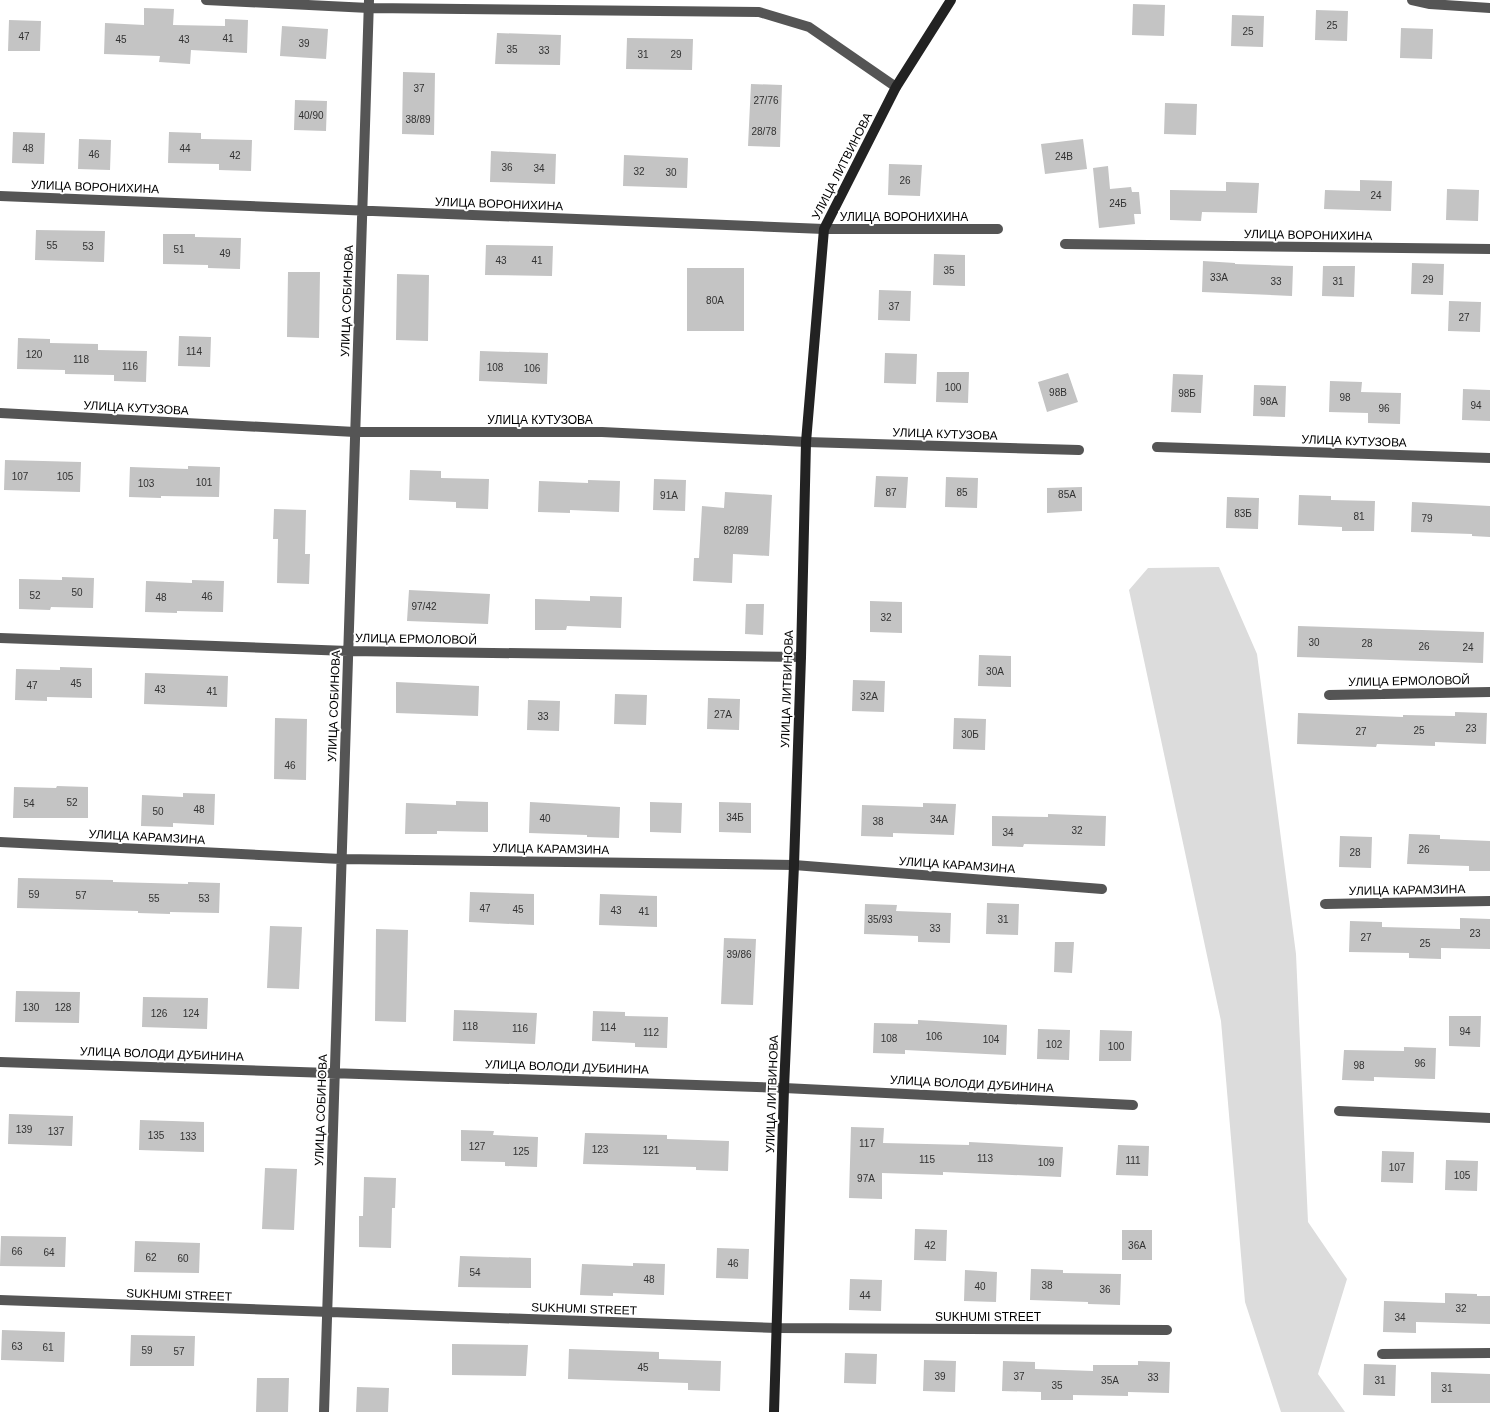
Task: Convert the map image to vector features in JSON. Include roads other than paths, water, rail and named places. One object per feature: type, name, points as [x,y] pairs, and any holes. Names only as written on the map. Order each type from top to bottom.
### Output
[{"type":"street","points":[[206,0],[759,12],[809,27],[896,87]]},
{"type":"street","name":"УЛИЦА ЛИТВИНОВА","points":[[774,1412],[784,1088],[801,657],[806,442],[824,229],[896,87],[951,0]]},
{"type":"street","points":[[1412,0],[1430,4],[1490,8]]},
{"type":"street","name":"УЛИЦА СОБИНОВА","points":[[324,1412],[369,4]]},
{"type":"street","name":"УЛИЦА ВОРОНИХИНА","points":[[0,196],[824,229],[998,229]]},
{"type":"street","name":"УЛИЦА ВОРОНИХИНА","points":[[1065,244],[1490,249]]},
{"type":"street","name":"УЛИЦА КУТУЗОВА","points":[[0,413],[355,432],[602,432],[806,442],[1079,450]]},
{"type":"street","name":"УЛИЦА КУТУЗОВА","points":[[1157,447],[1490,458]]},
{"type":"street","name":"УЛИЦА ЕРМОЛОВОЙ","points":[[0,638],[348,651],[801,657]]},
{"type":"street","name":"УЛИЦА ЕРМОЛОВОЙ","points":[[1329,695],[1490,692]]},
{"type":"street","name":"УЛИЦА КАРАМЗИНА","points":[[0,842],[342,859],[794,865],[1102,889]]},
{"type":"street","name":"УЛИЦА КАРАМЗИНА","points":[[1325,904],[1490,901]]},
{"type":"street","name":"УЛИЦА ВОЛОДИ ДУБИНИНА","points":[[0,1062],[784,1088],[1133,1105]]},
{"type":"street","points":[[1339,1111],[1490,1118]]},
{"type":"street","name":"SUKHUMI STREET","points":[[0,1300],[777,1328],[1167,1330]]},
{"type":"street","points":[[1382,1354],[1490,1353]]}]
